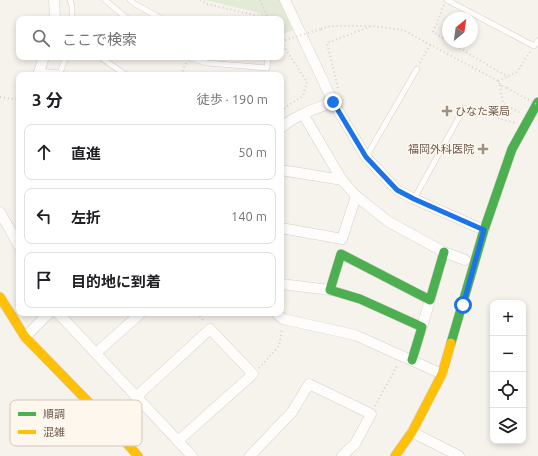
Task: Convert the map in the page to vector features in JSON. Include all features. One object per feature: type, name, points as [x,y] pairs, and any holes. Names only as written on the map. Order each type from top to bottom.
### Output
[{"type":"street","points":[[54,0],[55,16]]},
{"type":"street","points":[[285,0],[333,102],[366,157],[397,190],[484,230]]},
{"type":"street","points":[[38,72],[43,60]]},
{"type":"street","points":[[284,125],[303,114],[333,102]]},
{"type":"street","points":[[395,456],[412,432],[442,374],[484,230],[512,149],[538,104]]},
{"type":"street","points":[[303,114],[342,180],[356,196],[389,222],[444,252],[465,260]]},
{"type":"street","points":[[284,170],[342,180]]},
{"type":"street","points":[[330,290],[341,254],[342,239],[356,196]]},
{"type":"street","points":[[0,212],[16,241]]},
{"type":"street","points":[[284,229],[342,239]]},
{"type":"street","points":[[412,360],[444,252]]},
{"type":"street","points":[[341,254],[430,300]]},
{"type":"street","points":[[284,284],[330,290],[360,299],[422,327]]},
{"type":"street","points":[[0,296],[25,337],[86,400]]},
{"type":"street","points":[[25,337],[46,316]]},
{"type":"street","points":[[61,316],[140,400]]},
{"type":"street","points":[[96,353],[138,316]]},
{"type":"street","points":[[280,316],[355,335],[442,374]]},
{"type":"street","points":[[136,396],[210,329],[253,374],[178,441]]},
{"type":"street","points":[[250,456],[292,412],[309,384],[371,414],[355,444],[342,456]]},
{"type":"street","points":[[142,402],[192,456]]},
{"type":"street","points":[[412,432],[444,453],[459,456]]},
{"type":"street","points":[[129,446],[138,456]]},
{"type":"lane","points":[[70,0],[72,16]]},
{"type":"lane","points":[[105,0],[124,16]]},
{"type":"lane","points":[[130,0],[157,16]]},
{"type":"lane","points":[[447,0],[534,46],[538,41]]},
{"type":"lane","points":[[61,72],[65,60]]},
{"type":"lane","points":[[104,60],[122,72]]},
{"type":"lane","points":[[199,60],[267,68],[268,60]]},
{"type":"lane","points":[[366,157],[417,69]]},
{"type":"lane","points":[[414,199],[464,108]]},
{"type":"path","points":[[200,0],[207,4],[256,16]]},
{"type":"path","points":[[260,0],[267,16]]},
{"type":"path","points":[[442,38],[433,32],[447,0]]},
{"type":"path","points":[[284,40],[331,26],[372,26],[403,30],[498,81],[503,103],[527,122]]},
{"type":"path","points":[[339,92],[327,43],[372,26]]},
{"type":"path","points":[[417,69],[430,44]]},
{"type":"path","points":[[498,81],[517,72],[534,46]]},
{"type":"path","points":[[284,47],[307,82],[304,96],[284,108]]},
{"type":"path","points":[[459,48],[508,77]]},
{"type":"path","points":[[182,72],[187,60]]},
{"type":"path","points":[[500,85],[538,104]]},
{"type":"path","points":[[0,97],[16,100]]},
{"type":"path","points":[[464,108],[527,122]]},
{"type":"path","points":[[253,374],[279,346],[280,316]]},
{"type":"path","points":[[371,414],[402,356]]},
{"type":"path","points":[[130,400],[136,396]]},
{"type":"green space","points":[[206,0],[281,0],[293,30],[284,34],[284,16],[261,16],[259,13]]},
{"type":"traffic: fast","points":[[451,343],[484,230],[512,149],[538,102]]},
{"type":"traffic: fast","points":[[412,360],[422,327],[360,299],[330,290],[341,254],[430,300],[444,252]]},
{"type":"traffic: slow","points":[[0,297],[25,337],[86,400]]},
{"type":"traffic: slow","points":[[395,456],[412,432],[442,374],[451,343]]},
{"type":"traffic: slow","points":[[129,446],[138,456]]},
{"type":"place","name":"ひなた薬局","points":[[447,111]]},
{"type":"place","name":"福岡外科医院","points":[[483,149]]},
{"type":"route","points":[[333,102],[352,131],[366,157],[397,190],[484,230],[463,305]]}]
